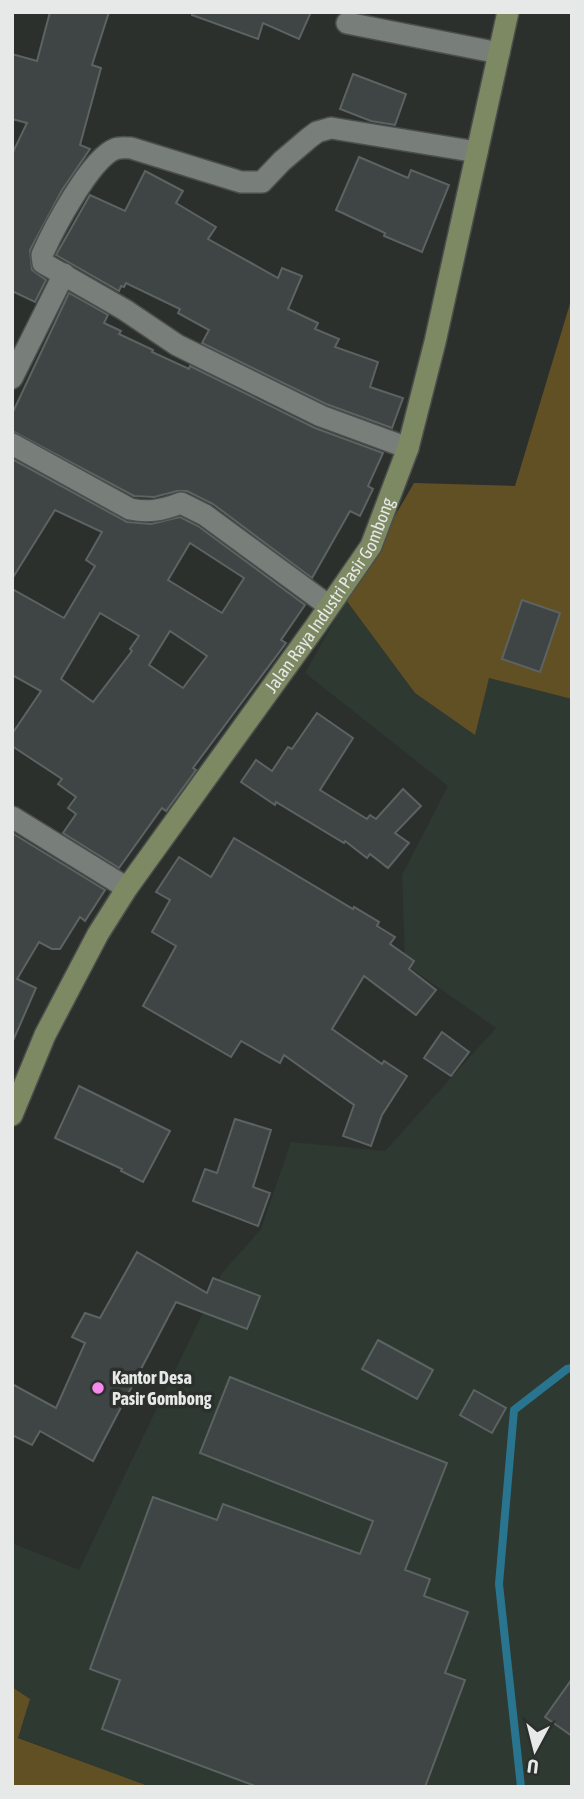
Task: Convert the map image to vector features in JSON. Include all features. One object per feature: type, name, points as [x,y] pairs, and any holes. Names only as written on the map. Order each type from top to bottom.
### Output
[{"type":"main road","name":"Jalan Raya Industri Pasir Gombong","points":[[12,1115],[45,1035],[68,989],[127,888],[370,546],[408,448],[435,342],[508,12]]},
{"type":"street","points":[[347,23],[499,53]]},
{"type":"street","points":[[408,448],[320,416],[177,345],[137,317],[43,263],[42,255],[85,178],[105,155],[114,149],[131,148],[252,184],[262,182],[317,132],[331,128],[477,152]]},
{"type":"street","points":[[12,378],[64,274]]},
{"type":"street","points":[[12,444],[130,509],[145,512],[181,503],[205,515],[329,606]]},
{"type":"street","points":[[12,817],[127,888]]},
{"type":"shaded area","points":[[572,297],[572,699],[489,678],[475,735],[415,693],[346,600],[414,483],[515,486]]},
{"type":"shaded area","points":[[346,600],[415,693],[474,734],[489,677],[572,699],[572,1787],[151,1787],[17,1737],[30,1699],[12,1687],[12,1543],[79,1570],[222,1273],[261,1229],[291,1142],[385,1151],[496,1028],[405,964],[402,875],[448,786],[305,673]]},
{"type":"shaded area","points":[[12,1687],[30,1699],[18,1738],[151,1787],[12,1787]]},
{"type":"building","points":[[50,12],[109,12],[92,65],[101,68],[80,145],[90,149],[62,190],[30,250],[32,270],[46,280],[35,302],[12,291],[12,154],[27,123],[12,119],[12,54],[37,61]]},
{"type":"building","points":[[192,12],[311,12],[299,39],[263,23],[258,39],[192,15]]},
{"type":"building","points":[[353,74],[406,94],[395,125],[371,121],[340,109]]},
{"type":"building","points":[[359,157],[408,178],[411,170],[449,185],[422,252],[384,236],[385,233],[336,210]]},
{"type":"building","points":[[145,171],[183,191],[176,203],[216,227],[208,239],[278,278],[282,268],[302,276],[288,309],[318,323],[315,329],[339,339],[335,347],[378,362],[370,387],[403,398],[392,428],[326,404],[202,343],[209,330],[178,313],[180,309],[126,283],[119,291],[56,255],[90,195],[125,211]]},
{"type":"building","points":[[69,293],[108,315],[104,323],[121,331],[119,334],[153,350],[152,352],[189,369],[190,366],[315,428],[383,453],[368,486],[373,489],[360,516],[350,511],[312,578],[213,504],[187,491],[154,497],[134,496],[12,431],[12,414]]},
{"type":"building","points":[[12,459],[127,522],[151,524],[180,517],[198,526],[305,605],[281,640],[286,643],[193,768],[196,770],[166,811],[162,808],[119,868],[63,833],[76,814],[68,808],[76,797],[58,784],[62,779],[12,746],[12,734],[41,691],[12,675],[12,589],[64,618],[95,566],[86,560],[102,532],[55,510],[12,579]],"holes":[[[190,543],[244,578],[222,613],[168,580]],[[100,613],[139,636],[130,649],[132,651],[93,702],[61,679]],[[170,631],[207,656],[183,688],[149,665]]]},
{"type":"building","points":[[522,600],[560,613],[540,672],[502,659]]},
{"type":"building","points":[[317,713],[353,738],[320,790],[367,819],[370,815],[376,819],[403,789],[421,806],[395,833],[409,843],[388,868],[370,854],[367,858],[345,841],[344,843],[276,802],[275,805],[241,782],[256,760],[272,771],[288,747],[292,749]]},
{"type":"building","points":[[12,833],[105,890],[85,921],[80,917],[60,949],[52,949],[39,942],[17,979],[36,988],[12,1043]]},
{"type":"building","points":[[234,838],[379,922],[377,926],[395,937],[390,944],[414,961],[409,969],[436,990],[416,1015],[364,976],[332,1029],[382,1064],[384,1061],[407,1076],[382,1115],[371,1146],[343,1136],[354,1105],[284,1055],[280,1063],[241,1041],[231,1057],[143,1006],[176,946],[152,932],[170,900],[156,892],[179,857],[211,877]]},
{"type":"building","points":[[442,1032],[469,1052],[451,1076],[424,1058]]},
{"type":"building","points":[[79,1086],[170,1131],[143,1182],[121,1171],[122,1169],[55,1138]]},
{"type":"building","points":[[235,1119],[271,1130],[253,1187],[270,1193],[258,1226],[193,1201],[205,1169],[217,1173]]},
{"type":"building","name":"Kantor Desa Pasir Gombong","points":[[137,1252],[207,1293],[213,1278],[260,1296],[247,1329],[176,1302],[93,1461],[40,1431],[32,1445],[12,1435],[12,1384],[56,1408],[85,1343],[72,1337],[85,1313],[100,1318]]},
{"type":"building","points":[[378,1340],[433,1370],[417,1399],[362,1369]]},
{"type":"building","points":[[230,1377],[447,1463],[405,1570],[430,1579],[424,1596],[468,1612],[445,1673],[465,1680],[425,1787],[258,1787],[102,1729],[120,1680],[90,1669],[153,1497],[217,1520],[223,1504],[360,1554],[373,1521],[200,1453]]},
{"type":"building","points":[[474,1390],[506,1408],[492,1433],[460,1415]]},
{"type":"building","points":[[572,1679],[572,1736],[545,1717]]},
{"type":"waterway","points":[[521,1787],[499,1584],[514,1410],[567,1369],[572,1368]]},
{"type":"place","name":"Kantor Desa Pasir Gombong","points":[[98,1388]]}]
